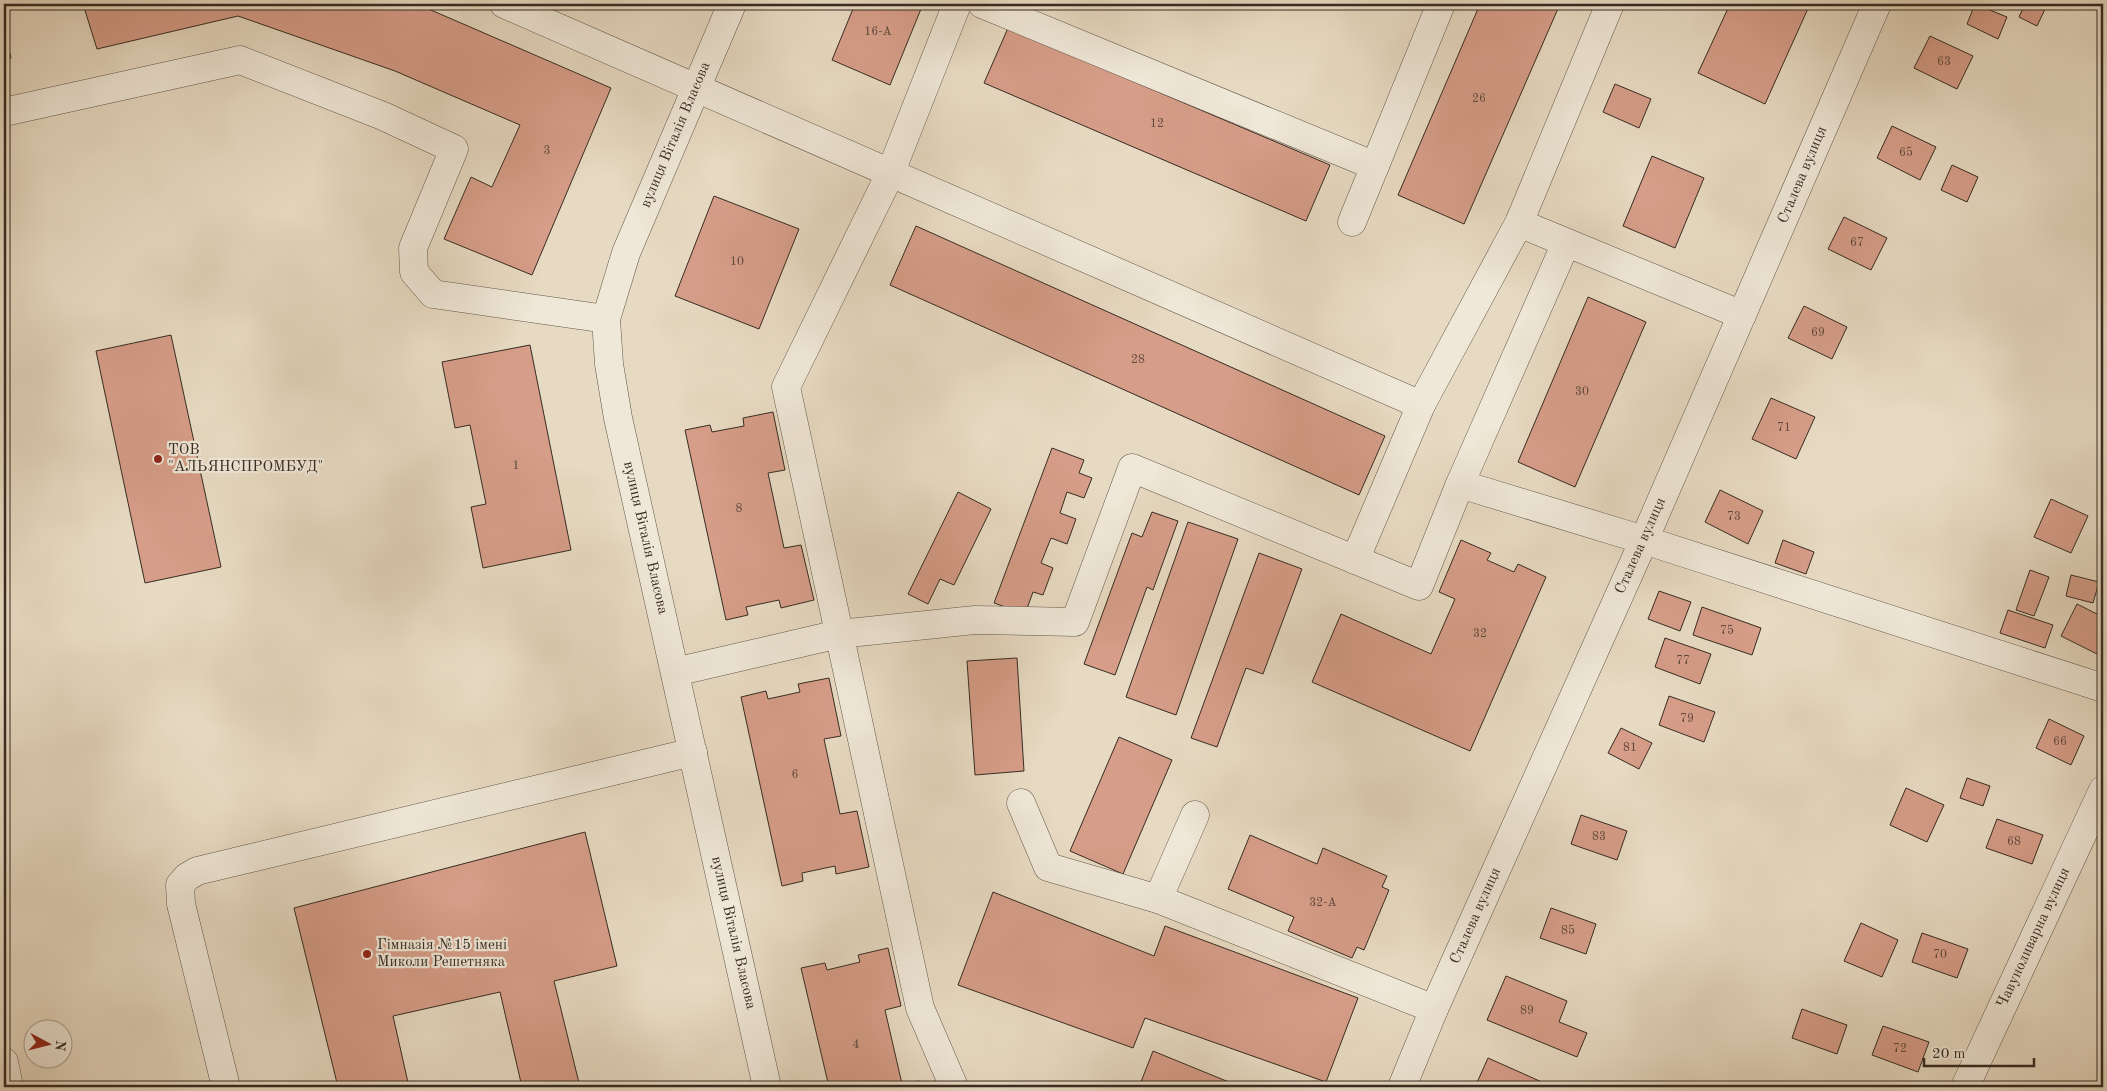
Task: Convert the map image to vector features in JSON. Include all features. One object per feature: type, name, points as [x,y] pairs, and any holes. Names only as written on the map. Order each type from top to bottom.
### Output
[{"type":"street","points":[[504,4],[1421,405]]},
{"type":"street","name":"вулиця Віталія Власова","points":[[732,4],[626,253],[606,319],[609,364],[618,418],[767,1087]]},
{"type":"street","points":[[954,1087],[920,1008],[786,386],[890,174],[957,4]]},
{"type":"street","points":[[982,4],[1375,166]]},
{"type":"street","points":[[1352,222],[1441,4]]},
{"type":"street","points":[[1355,560],[1421,405],[1519,223],[1610,4]]},
{"type":"street","name":"Сталева вулиця","points":[[1402,1087],[1434,1009],[1644,540],[1877,4]]},
{"type":"street","points":[[4,112],[240,60],[383,116],[454,149],[413,248],[414,272],[433,294],[606,319]]},
{"type":"street","points":[[1519,223],[1742,315]]},
{"type":"street","points":[[675,672],[839,634],[975,620],[1075,622],[1132,468],[1419,586],[1460,484],[1566,243]]},
{"type":"street","points":[[1460,484],[1644,540],[2103,688]]},
{"type":"street","points":[[226,1087],[181,904],[180,885],[187,877],[197,871],[693,752]]},
{"type":"street","name":"Чавуноливарна вулиця","points":[[1965,1087],[2103,790]]},
{"type":"street","points":[[1021,803],[1048,867],[1158,899],[1434,1009]]},
{"type":"street","points":[[1158,899],[1195,815]]},
{"type":"street","points":[[4,1062],[9,1087]]},
{"type":"building","points":[[83,4],[417,4],[611,88],[532,275],[444,239],[471,177],[492,187],[520,125],[395,71],[238,16],[97,49]]},
{"type":"building","points":[[855,4],[923,4],[890,85],[832,60]]},
{"type":"building","points":[[1480,4],[1560,4],[1464,224],[1398,195]]},
{"type":"building","points":[[1730,4],[1810,4],[1765,104],[1698,73]]},
{"type":"building","points":[[1975,4],[2007,17],[1998,39],[1967,24]]},
{"type":"building","points":[[2025,4],[2047,5],[2037,26],[2019,17]]},
{"type":"building","points":[[1008,28],[1330,165],[1306,221],[984,83]]},
{"type":"building","points":[[4,29],[11,58],[4,60]]},
{"type":"building","points":[[1930,36],[1973,56],[1957,89],[1914,68]]},
{"type":"building","points":[[1615,84],[1651,99],[1639,128],[1603,112]]},
{"type":"building","points":[[1892,126],[1936,147],[1920,180],[1877,158]]},
{"type":"building","points":[[1652,156],[1704,178],[1675,248],[1623,226]]},
{"type":"building","points":[[1952,165],[1978,177],[1967,202],[1941,190]]},
{"type":"building","points":[[714,196],[799,229],[759,329],[675,296]]},
{"type":"building","points":[[1844,217],[1887,238],[1871,270],[1828,249]]},
{"type":"building","points":[[916,226],[1385,436],[1359,495],[890,285]]},
{"type":"building","points":[[1588,297],[1646,322],[1575,487],[1518,462]]},
{"type":"building","points":[[1804,306],[1847,327],[1832,359],[1788,338]]},
{"type":"building","name":"ТОВ \"АЛЬЯНСПРОМБУД\"","points":[[171,335],[221,567],[145,583],[96,351]]},
{"type":"building","points":[[530,345],[571,550],[483,568],[471,507],[486,504],[470,425],[455,428],[442,362]]},
{"type":"building","points":[[1771,398],[1815,417],[1796,459],[1752,439]]},
{"type":"building","points":[[773,412],[785,470],[768,473],[784,548],[801,545],[814,600],[781,608],[779,600],[746,607],[748,615],[726,620],[685,430],[710,425],[712,432],[744,426],[743,418]]},
{"type":"building","points":[[1052,448],[1084,460],[1079,473],[1092,478],[1084,498],[1067,492],[1060,513],[1076,519],[1067,544],[1051,538],[1041,563],[1053,568],[1043,595],[1033,592],[1025,614],[994,603]]},
{"type":"building","points":[[1720,490],[1763,511],[1748,544],[1705,522]]},
{"type":"building","points":[[958,492],[991,509],[954,585],[940,579],[928,604],[908,594]]},
{"type":"building","points":[[2051,499],[2088,516],[2071,553],[2034,537]]},
{"type":"building","points":[[1152,512],[1178,521],[1153,590],[1147,587],[1115,675],[1084,664],[1132,533],[1142,537]]},
{"type":"building","points":[[1188,522],[1238,539],[1176,715],[1126,697]]},
{"type":"building","points":[[1461,540],[1491,553],[1487,560],[1514,572],[1518,564],[1546,577],[1470,751],[1312,682],[1341,614],[1431,654],[1455,599],[1439,592]]},
{"type":"building","points":[[1783,540],[1814,552],[1806,574],[1775,563]]},
{"type":"building","points":[[1259,553],[1302,569],[1263,674],[1246,668],[1217,747],[1191,738]]},
{"type":"building","points":[[2030,570],[2049,577],[2034,616],[2016,610]]},
{"type":"building","points":[[2071,575],[2099,582],[2093,603],[2066,596]]},
{"type":"building","points":[[1659,591],[1691,602],[1680,631],[1648,619]]},
{"type":"building","points":[[2077,604],[2103,617],[2103,657],[2061,636]]},
{"type":"building","points":[[1702,607],[1761,628],[1752,655],[1693,635]]},
{"type":"building","points":[[2008,610],[2053,625],[2045,648],[2000,633]]},
{"type":"building","points":[[1665,638],[1711,654],[1700,684],[1655,667]]},
{"type":"building","points":[[1017,658],[1024,771],[975,775],[967,661]]},
{"type":"building","points":[[829,678],[841,736],[824,739],[840,814],[857,811],[869,867],[836,874],[835,866],[802,873],[803,881],[782,886],[741,697],[766,691],[768,699],[800,692],[798,684]]},
{"type":"building","points":[[1669,696],[1715,712],[1704,742],[1659,725]]},
{"type":"building","points":[[2049,719],[2084,736],[2071,765],[2036,748]]},
{"type":"building","points":[[1621,728],[1652,743],[1639,769],[1608,753]]},
{"type":"building","points":[[1119,737],[1172,760],[1123,874],[1070,851]]},
{"type":"building","points":[[1967,778],[1990,786],[1983,806],[1960,798]]},
{"type":"building","points":[[1906,788],[1944,805],[1927,842],[1890,825]]},
{"type":"building","points":[[1581,815],[1627,831],[1617,860],[1571,844]]},
{"type":"building","points":[[1997,819],[2043,835],[2032,864],[1986,848]]},
{"type":"building","points":[[585,832],[617,966],[554,981],[580,1087],[522,1087],[500,992],[393,1016],[409,1087],[338,1087],[294,908]]},
{"type":"building","points":[[1250,835],[1317,864],[1323,848],[1387,876],[1382,887],[1389,890],[1364,950],[1357,947],[1352,958],[1288,931],[1294,917],[1228,889]]},
{"type":"building","points":[[993,892],[1154,956],[1165,926],[1358,998],[1326,1082],[1145,1018],[1133,1048],[958,985]]},
{"type":"building","points":[[1551,908],[1596,924],[1586,954],[1540,938]]},
{"type":"building","points":[[1861,923],[1898,940],[1882,977],[1844,961]]},
{"type":"building","points":[[1922,933],[1968,949],[1957,978],[1912,962]]},
{"type":"building","points":[[888,948],[901,1006],[885,1010],[902,1084],[919,1081],[920,1087],[829,1087],[801,968],[825,963],[827,970],[860,962],[858,955]]},
{"type":"building","points":[[1506,976],[1567,1001],[1559,1022],[1587,1033],[1577,1057],[1487,1020]]},
{"type":"building","points":[[1802,1009],[1847,1025],[1837,1054],[1792,1038]]},
{"type":"building","points":[[1883,1026],[1929,1042],[1918,1072],[1872,1055]]},
{"type":"building","points":[[1153,1051],[1241,1087],[1139,1087]]},
{"type":"building","points":[[1488,1058],[1553,1087],[1475,1087]]},
{"type":"place","name":"ТОВ \"АЛЬЯНСПРОМБУД\"","points":[[158,459]]},
{"type":"place","name":"Гімназія №15 імені Миколи Решетняка","points":[[367,954]]}]
